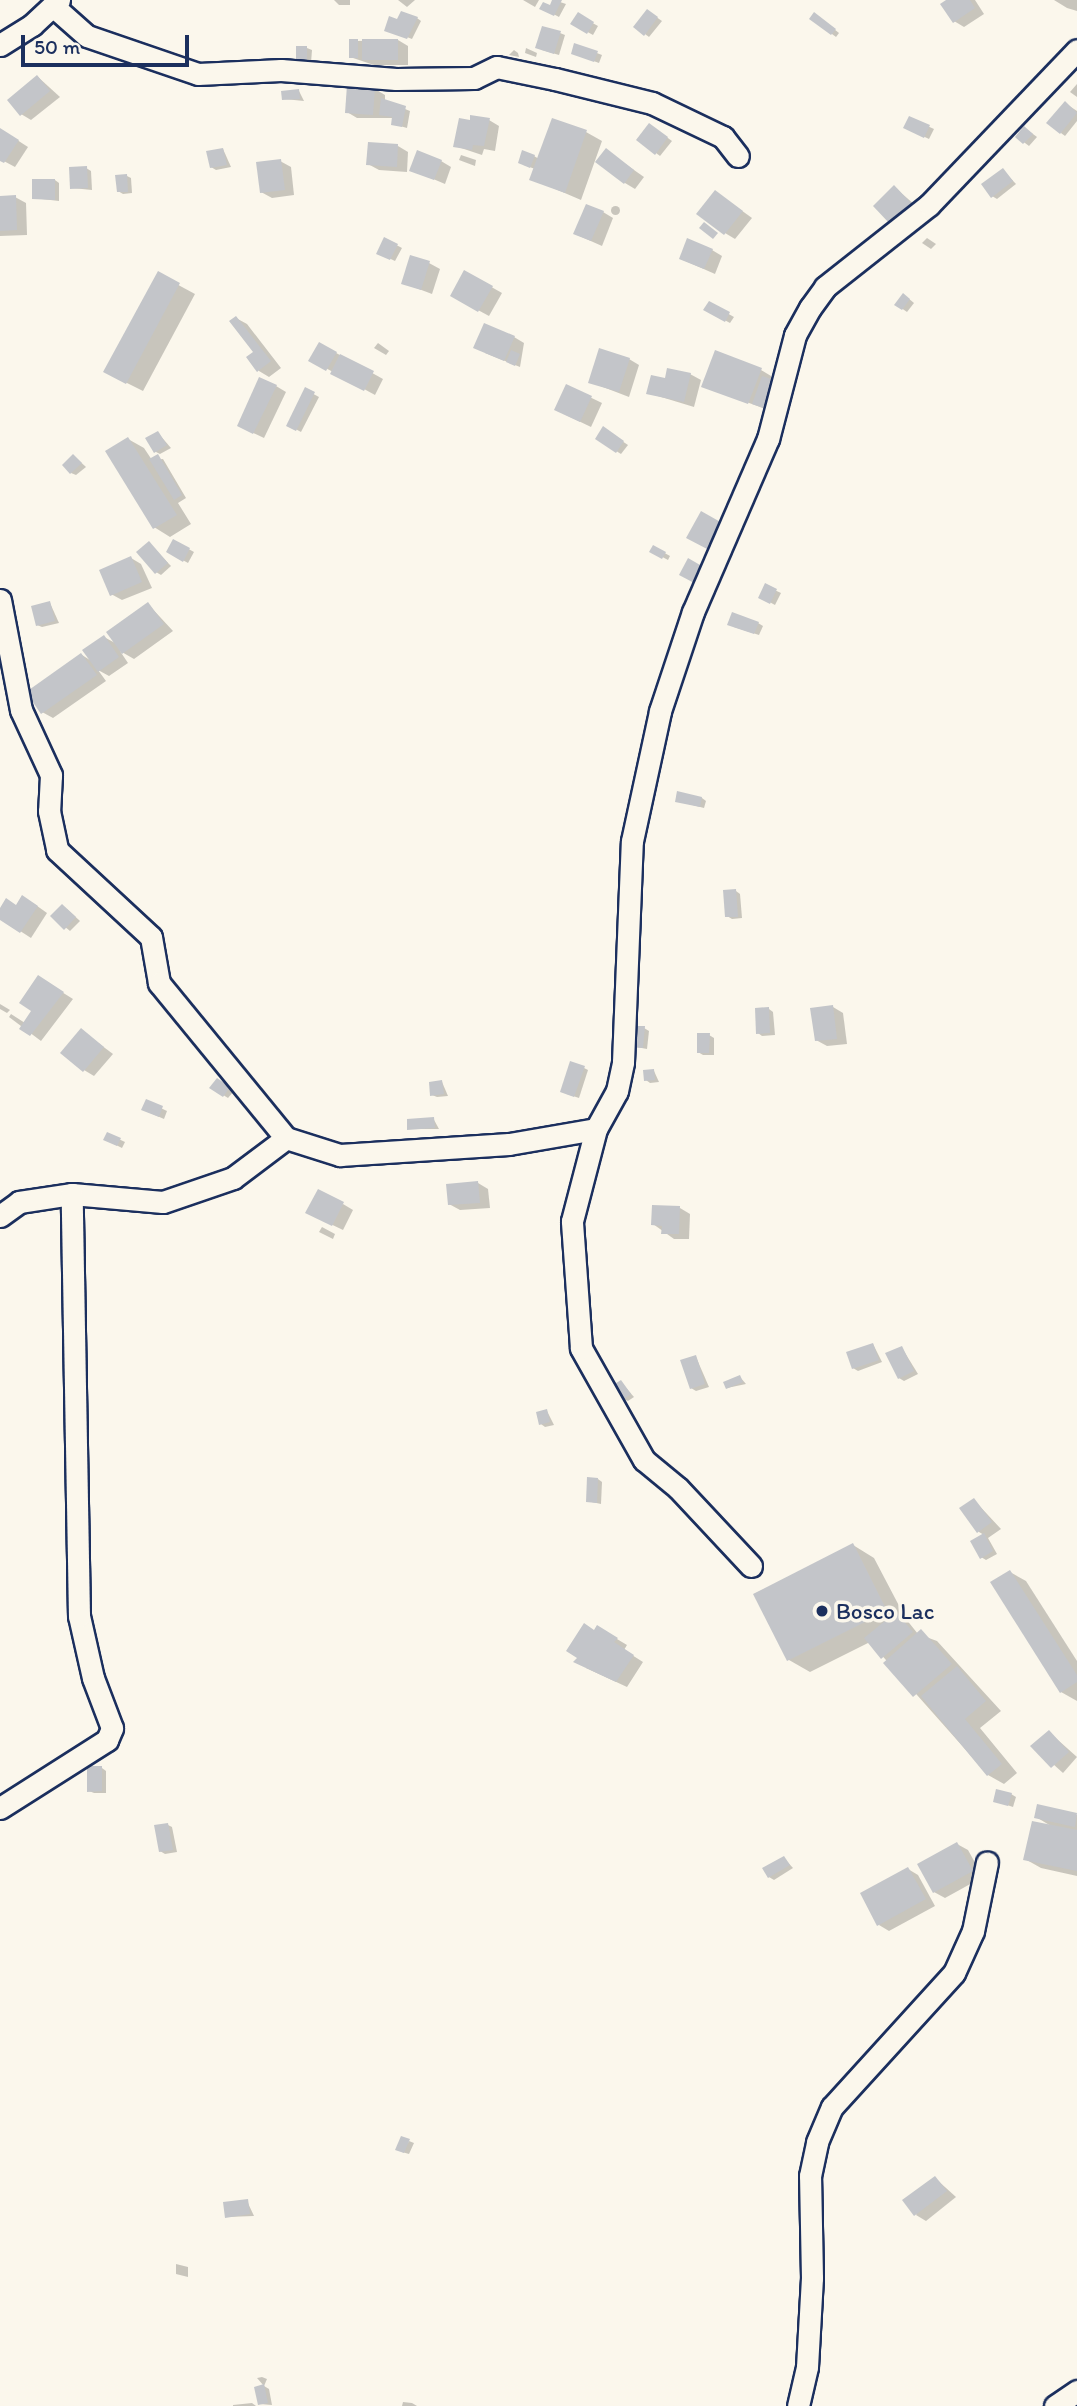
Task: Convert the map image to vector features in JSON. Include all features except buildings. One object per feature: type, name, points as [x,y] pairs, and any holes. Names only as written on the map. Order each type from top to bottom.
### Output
[{"type":"street","points":[[0,45],[56,3],[87,36],[198,74],[281,70],[396,79],[474,78],[497,67],[652,103],[723,137],[738,156]]},
{"type":"street","points":[[751,1566],[678,1488],[644,1460],[581,1348],[572,1222],[596,1129],[617,1091],[623,1062],[632,841],[660,711],[693,612],[768,439],[795,335],[825,287],[929,205],[1077,50]]},
{"type":"street","points":[[0,600],[21,710],[51,775],[49,811],[57,850],[151,937],[159,983],[286,1138],[340,1155],[509,1144],[596,1129]]},
{"type":"street","points":[[0,1216],[19,1202],[72,1194],[163,1202],[233,1178],[286,1138]]},
{"type":"street","points":[[0,1808],[107,1740],[112,1728],[93,1678],[79,1616],[72,1194]]},
{"type":"street","points":[[798,2406],[807,2367],[812,2278],[810,2176],[817,2142],[832,2107],[954,1973],[973,1931],[987,1862]]},
{"type":"street","points":[[1055,2406],[1077,2391]]},
{"type":"place","name":"Bosco Lac","points":[[822,1611]]}]
